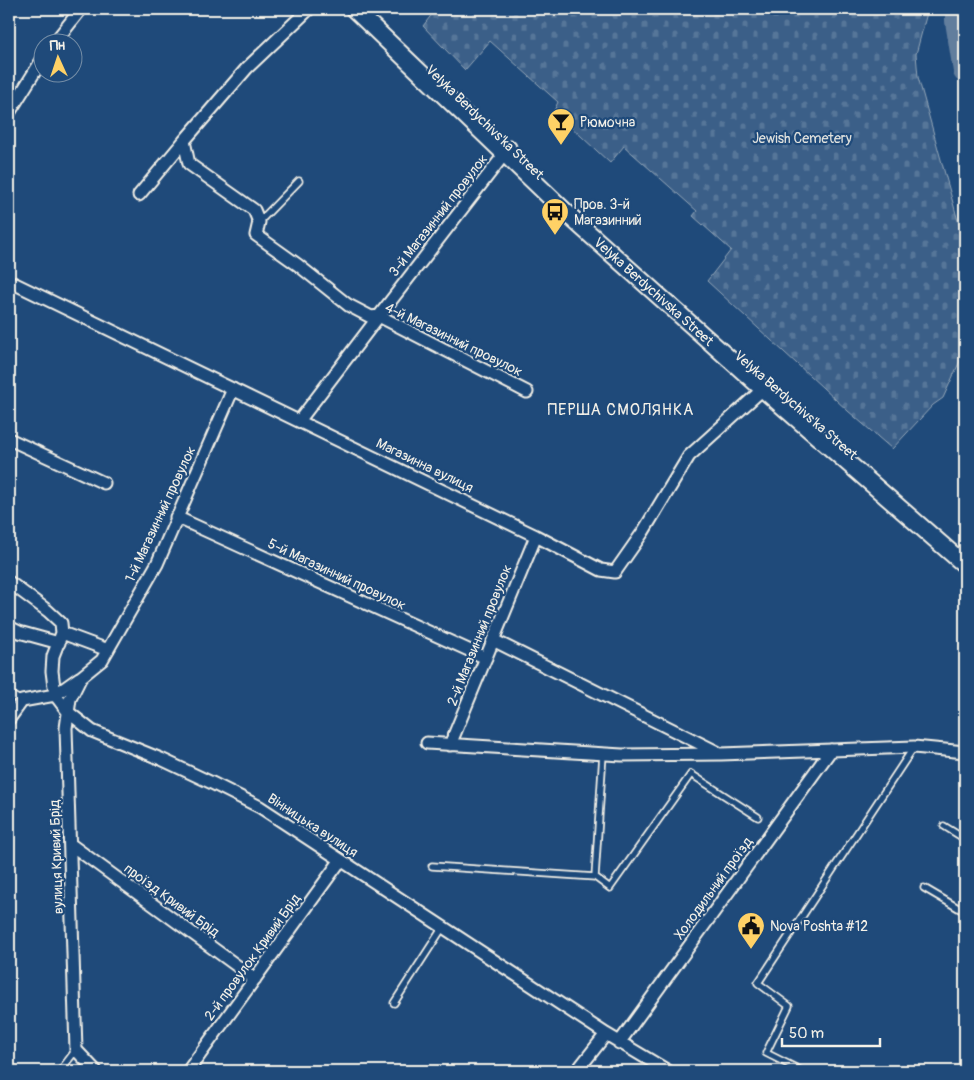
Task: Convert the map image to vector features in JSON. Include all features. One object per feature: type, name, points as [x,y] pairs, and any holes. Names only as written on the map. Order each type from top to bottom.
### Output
[{"type":"main road","name":"Velyka Berdychivska Street","points":[[354,9],[507,150],[568,215],[763,389],[965,565]]},
{"type":"main road","name":"Velyka Berdychivs'ka Street","points":[[366,9],[450,87],[507,150],[683,308],[965,551]]},
{"type":"street","points":[[63,32],[81,9]]},
{"type":"street","points":[[140,196],[184,141],[247,68],[309,9]]},
{"type":"street","points":[[9,113],[32,76]]},
{"type":"street","name":"4-й Магазинний провулок","points":[[184,141],[189,164],[254,210],[259,222],[256,235],[298,265],[348,306],[371,317],[379,316],[527,392]]},
{"type":"street","name":"3-й Магазинний провулок","points":[[299,421],[507,150]]},
{"type":"street","name":"Магазинна вулиця","points":[[9,281],[536,536],[601,570],[615,572],[643,532],[689,456],[763,389]]},
{"type":"street","name":"1-й Магазинний провулок","points":[[108,650],[157,564],[233,389]]},
{"type":"street","points":[[9,439],[104,483]]},
{"type":"street","name":"5-й Магазинний провулок","points":[[176,517],[486,658]]},
{"type":"street","name":"2-й Магазинний провулок","points":[[450,745],[536,536]]},
{"type":"street","points":[[9,582],[61,623],[61,638],[53,656],[54,695]]},
{"type":"street","points":[[9,627],[19,632],[61,638],[108,650]]},
{"type":"street","points":[[493,640],[721,754]]},
{"type":"street","name":"вулиця Кривий Брід","points":[[76,1050],[66,728],[70,699],[80,677],[102,660],[108,650]]},
{"type":"street","points":[[9,719],[22,701],[54,695],[80,677]]},
{"type":"street","name":"Вінницька вулиця","points":[[54,695],[68,712],[92,731],[212,782],[260,807],[606,1034],[668,1071]]},
{"type":"street","points":[[428,743],[602,754],[721,754],[914,747],[965,752]]},
{"type":"street","name":"Холодильний проїзд","points":[[620,1042],[831,750]]},
{"type":"street","name":"проїзд Кривий Брід","points":[[70,844],[255,980]]},
{"type":"street","name":"2-й провулок Кривий Брід","points":[[188,1071],[340,861]]},
{"type":"street","points":[[577,1071],[606,1034]]},
{"type":"street","points":[[76,1050],[96,1071]]},
{"type":"lane","points":[[259,222],[299,181]]},
{"type":"lane","points":[[9,694],[22,701]]},
{"type":"lane","points":[[802,1071],[766,1052],[790,1006],[758,983],[914,747]]},
{"type":"lane","points":[[595,877],[602,754]]},
{"type":"lane","points":[[432,866],[595,877],[610,888],[691,774],[758,817]]},
{"type":"lane","points":[[944,826],[965,839]]},
{"type":"lane","points":[[924,888],[965,912]]},
{"type":"lane","points":[[394,1003],[443,927]]},
{"type":"lane","points":[[60,1071],[76,1050]]},
{"type":"green space","name":"Jewish Cemetery","points":[[436,9],[928,9],[916,54],[918,77],[965,246],[965,350],[943,398],[933,405],[892,449],[707,281],[731,250],[693,216],[697,211],[624,146],[610,163],[554,111],[558,102],[490,41],[465,70],[423,26]]},
{"type":"waterway","points":[[957,9],[957,21],[965,71]]},
{"type":"place","name":"Рюмочна","points":[[561,146]]},
{"type":"place","name":"Пров. 3-й Магазинний","points":[[555,236]]},
{"type":"place","name":"Nova Poshta #12","points":[[751,950]]},
{"type":"district","name":"ПЕРША СМОЛЯНКА","points":[[621,409]]}]
